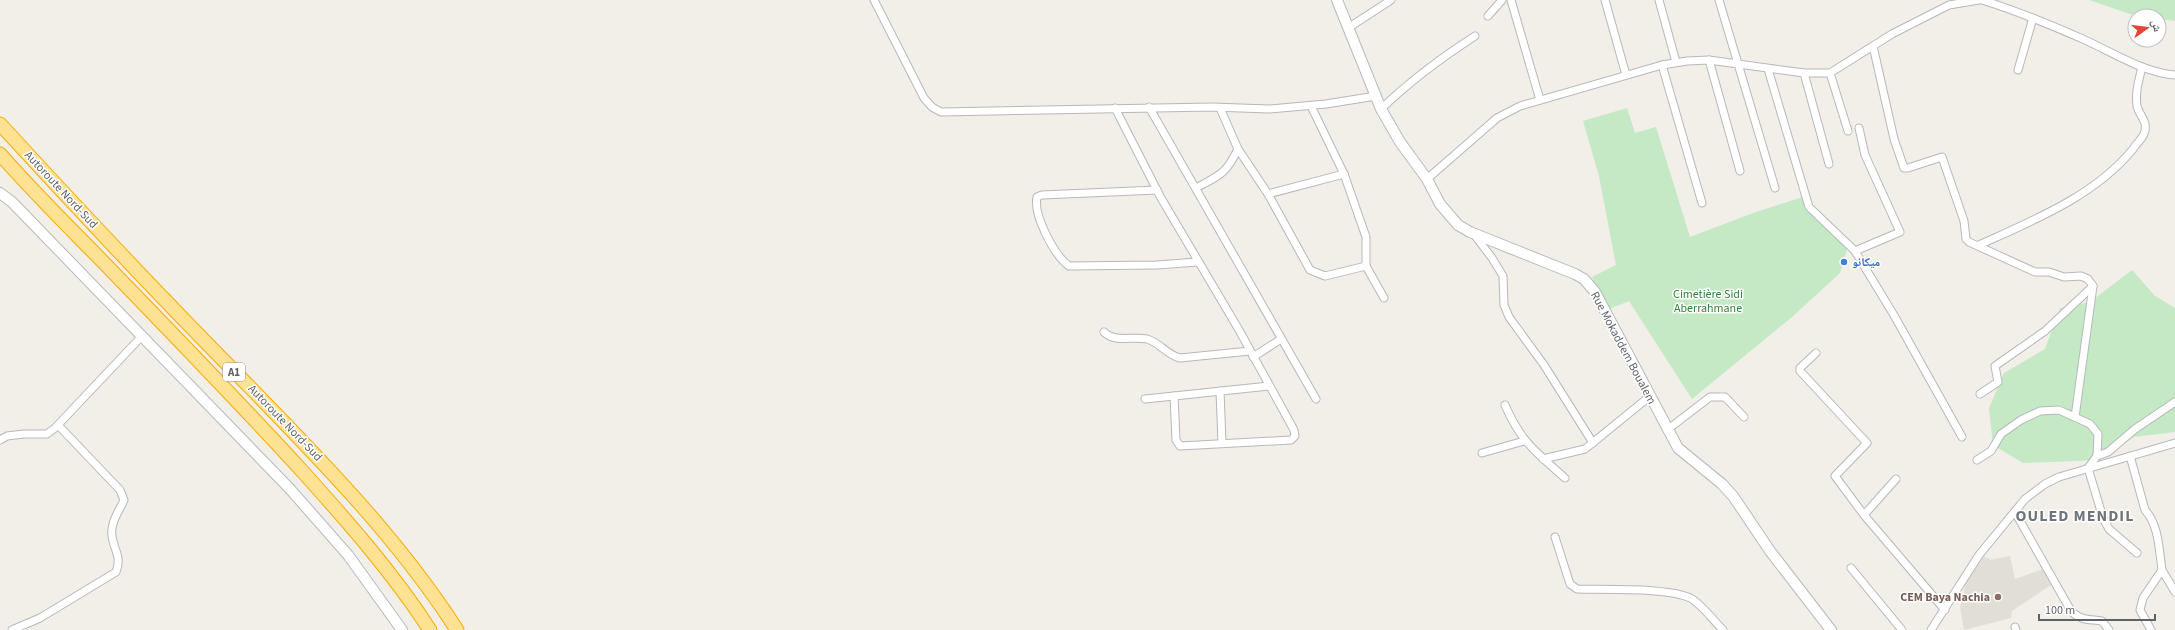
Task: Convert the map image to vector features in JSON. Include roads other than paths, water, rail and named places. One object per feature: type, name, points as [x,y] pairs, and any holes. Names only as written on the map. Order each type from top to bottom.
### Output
[{"type":"highway","name":"Autoroute Nord-Sud","points":[[0,124],[80,212],[340,480],[410,565],[457,630]]},
{"type":"highway","name":"Autoroute Nord-Sud","points":[[0,154],[45,204],[174,335],[318,489],[358,534],[404,593],[430,630]]},
{"type":"street","points":[[874,0],[924,98],[932,107],[941,112],[1115,108],[1269,109],[1311,106],[1376,96]]},
{"type":"street","name":"Rue Mokaddem Boualem","points":[[1337,0],[1381,109],[1400,142],[1428,179],[1440,204],[1458,224],[1473,233],[1584,279],[1602,305],[1649,397],[1678,448],[1722,484],[1733,496],[1770,551],[1831,630]]},
{"type":"street","points":[[1348,28],[1391,0]]},
{"type":"street","points":[[1488,16],[1502,0]]},
{"type":"street","points":[[1511,0],[1540,100]]},
{"type":"street","points":[[1604,0],[1626,75]]},
{"type":"street","points":[[1659,0],[1676,62]]},
{"type":"street","points":[[1720,0],[1775,188]]},
{"type":"street","points":[[1428,179],[1497,118],[1520,106],[1676,62],[1709,60],[1739,66],[1804,74],[1830,74],[1872,46],[1949,5],[1979,0]]},
{"type":"street","points":[[1982,0],[2033,18],[2142,67],[2161,74],[2175,74]]},
{"type":"street","points":[[2018,70],[2033,18]]},
{"type":"street","points":[[1381,109],[1404,86],[1434,62],[1475,36]]},
{"type":"street","points":[[1872,46],[1894,138],[1904,168],[1942,157],[1964,221],[1966,239],[2002,258],[2035,272],[2049,272],[2064,277],[2081,276],[2088,279],[2093,286],[2075,417]]},
{"type":"street","points":[[1709,60],[1740,171]]},
{"type":"street","points":[[1662,65],[1702,203]]},
{"type":"street","points":[[1979,245],[2062,205],[2098,182],[2125,158],[2144,134],[2145,120],[2137,107],[2137,86],[2142,67]]},
{"type":"street","points":[[1768,69],[1809,207],[1855,251],[1895,317],[1962,437]]},
{"type":"street","points":[[1804,74],[1829,164]]},
{"type":"street","points":[[1830,74],[1848,131]]},
{"type":"street","points":[[1311,106],[1344,174],[1366,237],[1366,266],[1384,298]]},
{"type":"street","points":[[1115,108],[1197,262],[1252,354],[1294,430],[1295,436],[1291,440],[1222,443],[1195,446],[1177,444],[1174,396]]},
{"type":"street","points":[[1149,108],[1316,399]]},
{"type":"street","points":[[1220,108],[1238,149],[1268,194],[1310,270],[1326,276],[1366,266]]},
{"type":"street","points":[[1855,251],[1900,232],[1865,155],[1859,128]]},
{"type":"street","points":[[1196,188],[1222,174],[1228,169],[1238,149]]},
{"type":"street","points":[[1268,194],[1344,174]]},
{"type":"street","points":[[1158,190],[1042,195],[1037,197],[1036,202],[1040,221],[1061,257],[1069,266],[1157,265],[1197,262]]},
{"type":"street","points":[[0,193],[12,202],[290,488],[348,555],[402,630]]},
{"type":"street","points":[[1473,233],[1492,258],[1503,276],[1504,305],[1509,317],[1544,365],[1593,443]]},
{"type":"street","points":[[1980,394],[1999,381],[1995,366],[2045,331],[2093,286]]},
{"type":"street","points":[[1104,332],[1109,337],[1133,337],[1149,340],[1170,354],[1180,358],[1252,354],[1281,339]]},
{"type":"street","points":[[0,440],[7,436],[47,434],[58,425],[142,336]]},
{"type":"street","points":[[1816,353],[1800,368],[1800,370],[1867,443],[1835,476],[1864,514],[1945,610]]},
{"type":"street","points":[[1146,398],[1220,392],[1269,386]]},
{"type":"street","points":[[1220,392],[1222,443]]},
{"type":"street","points":[[1543,459],[1585,449],[1649,397]]},
{"type":"street","points":[[1667,430],[1710,397],[1725,397],[1744,417]]},
{"type":"street","points":[[2088,468],[2097,456],[2108,452],[2135,429],[2175,402]]},
{"type":"street","points":[[1506,405],[1517,432],[1524,441],[1565,478]]},
{"type":"street","points":[[1978,460],[1991,451],[2001,434],[2021,420],[2040,411],[2059,410],[2090,424],[2098,434],[2097,456]]},
{"type":"street","points":[[12,630],[40,618],[116,572],[120,562],[112,535],[113,522],[124,500],[120,490],[58,425]]},
{"type":"street","points":[[1482,453],[1524,441]]},
{"type":"street","points":[[1931,630],[1979,555],[2025,499],[2045,484],[2060,477],[2175,443]]},
{"type":"street","points":[[2130,456],[2145,510],[2151,516],[2156,528],[2162,570],[2175,592]]},
{"type":"street","points":[[2088,468],[2103,518],[2109,529],[2137,553]]},
{"type":"street","points":[[1864,514],[1896,479]]},
{"type":"street","points":[[2015,512],[2070,611],[2077,617],[2086,621],[2102,621],[2109,630]]},
{"type":"street","points":[[1555,538],[1570,584],[1577,589],[1675,594],[1691,599],[1702,607],[1722,630]]},
{"type":"street","points":[[1851,568],[1902,630]]},
{"type":"street","points":[[2151,630],[2140,610],[2144,598],[2162,570]]},
{"type":"street","points":[[1936,623],[1940,630]]},
{"type":"place","name":"ميكانو","points":[[1844,262]]},
{"type":"place","name":"CEM Baya Nachia","points":[[1998,597]]},
{"type":"district","name":"OULED MENDIL","points":[[2075,516]]},
{"type":"park label","name":"Cimetière Sidi Aberrahmane","points":[[1708,301]]}]
